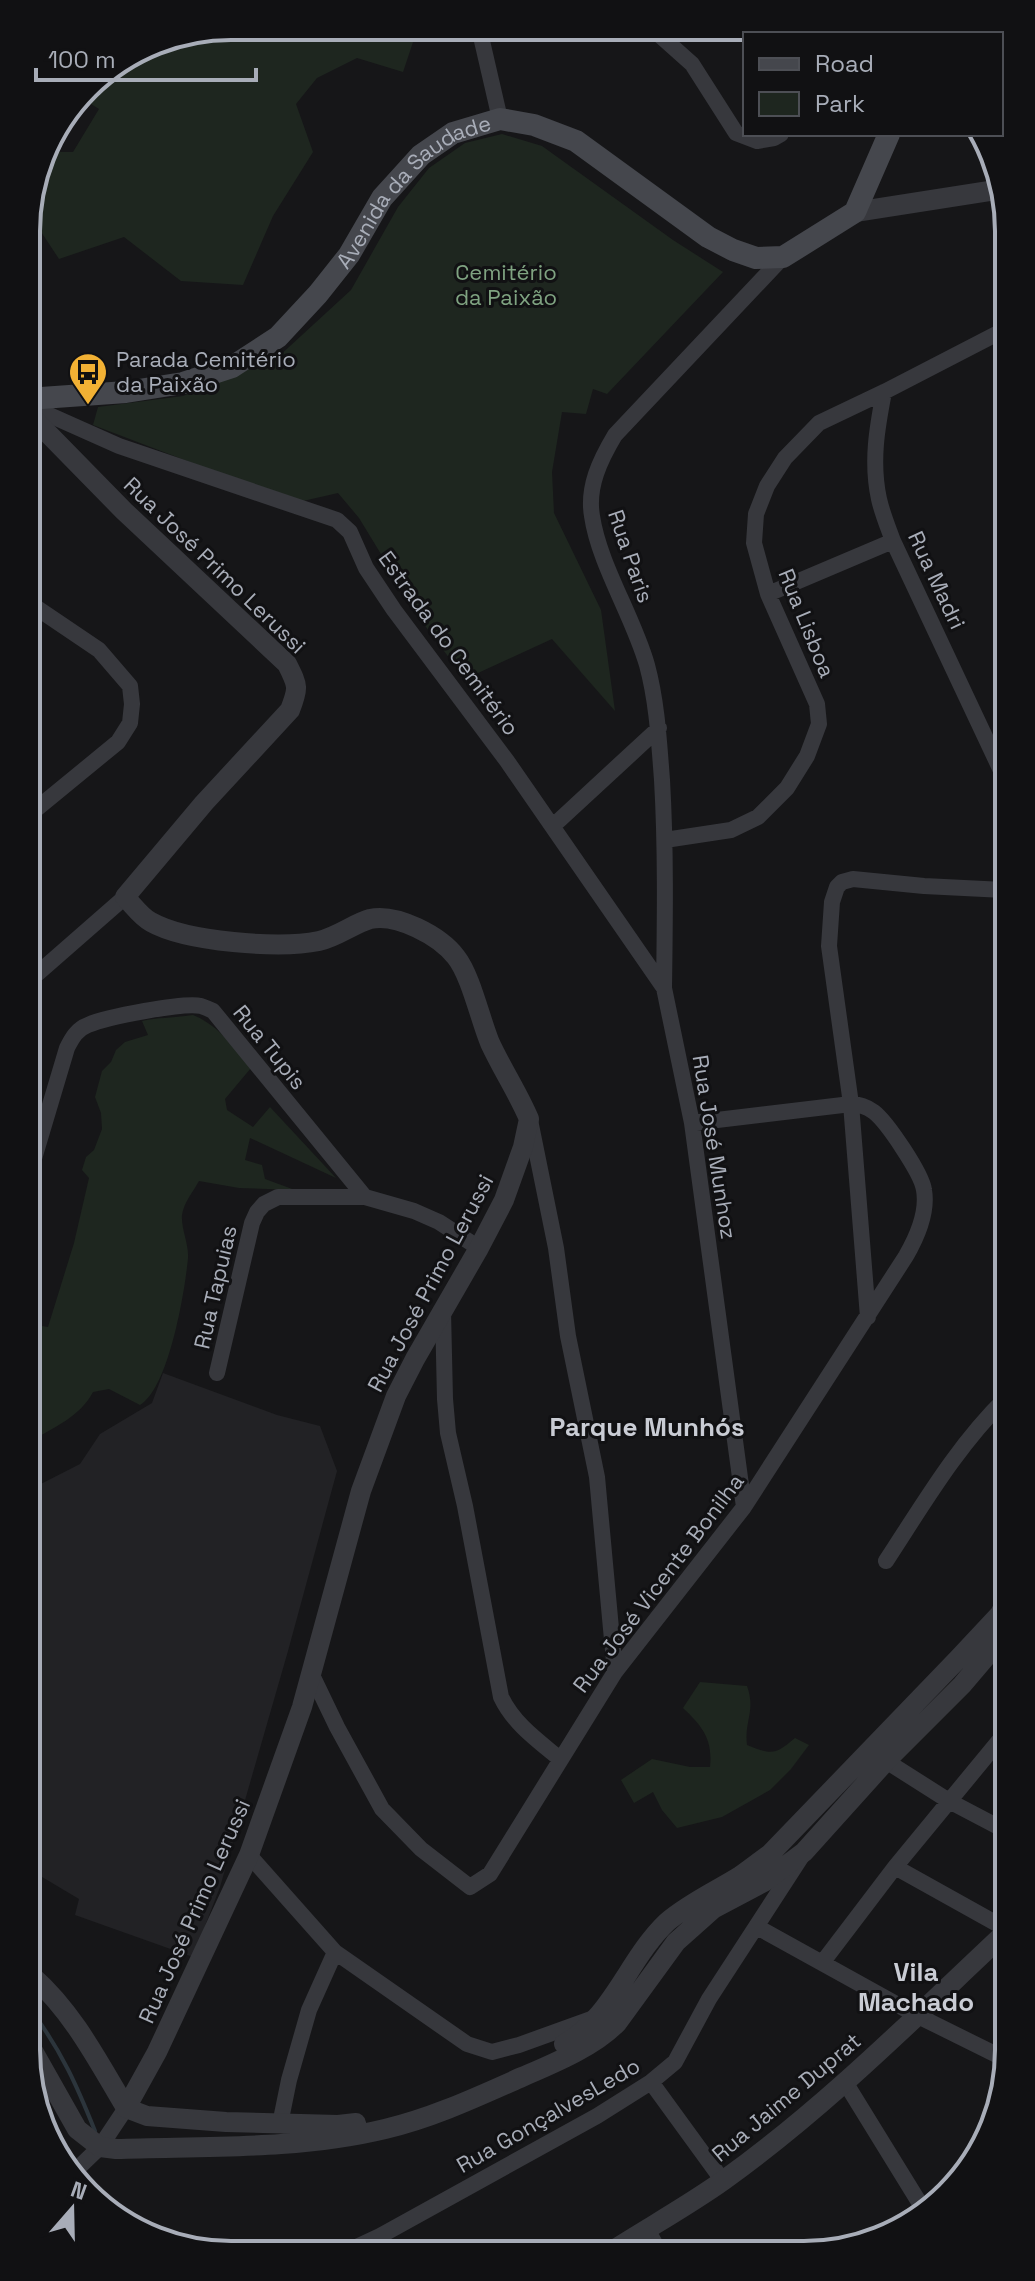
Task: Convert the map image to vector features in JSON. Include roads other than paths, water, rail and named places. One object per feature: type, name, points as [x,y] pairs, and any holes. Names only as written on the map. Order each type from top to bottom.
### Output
[{"type":"main road","name":"Avenida da Saudade","points":[[40,401],[183,383],[232,367],[278,337],[318,294],[349,255],[382,198],[421,155],[453,133],[500,119],[534,125],[576,141],[720,244],[756,258],[783,257]]},
{"type":"main road","points":[[783,257],[855,212],[888,136]]},
{"type":"street","points":[[482,40],[500,119]]},
{"type":"street","points":[[665,40],[692,64],[736,133],[743,136]]},
{"type":"street","points":[[744,136],[757,141],[778,136]]},
{"type":"street","points":[[855,212],[990,191]]},
{"type":"street","name":"Rua Paris","points":[[664,988],[665,840],[659,728],[647,666],[602,550],[592,517],[590,491],[615,435],[783,257]]},
{"type":"street","name":"Rua Lisboa","points":[[665,840],[731,830],[758,817],[787,788],[807,756],[819,724],[817,704],[768,594],[754,543],[756,514],[767,486],[785,458],[819,423],[995,335]]},
{"type":"street","name":"Rua Madri","points":[[884,392],[875,447],[879,501],[893,541],[995,758]]},
{"type":"street","name":"Estrada do Cemitério","points":[[40,408],[119,446],[337,520],[350,532],[366,568],[394,610],[553,826]]},
{"type":"street","name":"Rua José Primo Lerussi","points":[[40,425],[124,511],[287,664],[297,683],[290,710],[204,803],[125,897]]},
{"type":"street","points":[[768,594],[893,541]]},
{"type":"street","points":[[40,610],[99,650],[130,686],[132,704],[130,723],[118,742],[40,803]]},
{"type":"street","points":[[553,826],[659,728]]},
{"type":"street","name":"Rua José Munhoz","points":[[553,826],[664,988],[692,1123],[744,1507]]},
{"type":"street","points":[[868,1317],[851,1104],[829,946],[832,902],[837,887],[853,879],[995,890]]},
{"type":"street","points":[[40,971],[125,897],[148,921],[177,934],[292,946],[323,940],[370,919],[395,920],[419,928],[457,958],[490,1043],[529,1119],[556,1248],[568,1336],[597,1477],[615,1672]]},
{"type":"street","name":"Rua Tupis","points":[[40,1138],[67,1048],[75,1034],[86,1025],[116,1016],[188,1005],[202,1006],[213,1011],[365,1197]]},
{"type":"street","points":[[692,1123],[851,1104]]},
{"type":"street","name":"Rua José Vicente Bonilha","points":[[311,1673],[382,1809],[421,1849],[470,1887],[490,1874],[615,1672],[744,1507],[915,1240],[923,1212],[924,1188],[883,1119],[864,1106],[851,1104]]},
{"type":"street","name":"Rua José Primo Lerussi","points":[[80,2166],[100,2147],[126,2108],[164,2038],[249,1855],[302,1707],[366,1478],[396,1396],[504,1200],[523,1147],[529,1119]]},
{"type":"street","name":"Rua Tapuias","points":[[217,1373],[257,1212],[264,1204],[278,1197],[365,1197],[426,1216],[479,1248]]},
{"type":"street","points":[[443,1309],[448,1433],[501,1697],[518,1724],[560,1759]]},
{"type":"street","points":[[886,1561],[956,1454],[995,1409]]},
{"type":"street","points":[[41,2066],[77,2129],[100,2147],[116,2149],[338,2138],[414,2121],[548,2066],[606,2035],[605,2022],[643,1951],[667,1922],[777,1848],[995,1619]]},
{"type":"street","points":[[40,1983],[86,2042],[126,2108],[147,2116],[226,2122],[345,2125],[401,2112],[530,2062],[605,2022],[676,1942],[713,1909],[764,1882],[806,1850],[886,1761],[995,1656]]},
{"type":"street","points":[[822,1963],[895,1867],[995,1745]]},
{"type":"street","points":[[886,1761],[949,1801],[995,1825]]},
{"type":"street","points":[[777,1848],[775,1856],[780,1863],[806,1850],[821,1829],[819,1822],[812,1818],[805,1820]]},
{"type":"street","name":"Rua GonçalvesLedo","points":[[369,2241],[597,2116],[651,2082],[675,2062],[709,1999],[806,1850]]},
{"type":"street","points":[[249,1855],[335,1952],[467,2044],[492,2052],[605,2022]]},
{"type":"street","points":[[895,1867],[995,1923]]},
{"type":"street","points":[[757,1927],[916,2015],[995,2054]]},
{"type":"street","name":"Rua Jaime Duprat","points":[[628,2241],[723,2181],[845,2082],[995,1942]]},
{"type":"street","points":[[280,2124],[309,2010],[335,1952]]},
{"type":"street","points":[[651,2082],[723,2181]]},
{"type":"street","points":[[845,2082],[919,2202]]},
{"type":"street","points":[[647,2229],[654,2241]]},
{"type":"waterway","points":[[40,2024],[68,2070],[95,2131]]},
{"type":"place","name":"Parada Cemitério da Paixão","points":[[88,406]]},
{"type":"district","name":"Parque Munhós","points":[[647,1427]]},
{"type":"district","name":"Vila Machado","points":[[916,1987]]},
{"type":"park label","name":"Cemitério da Paixão","points":[[506,284]]}]
